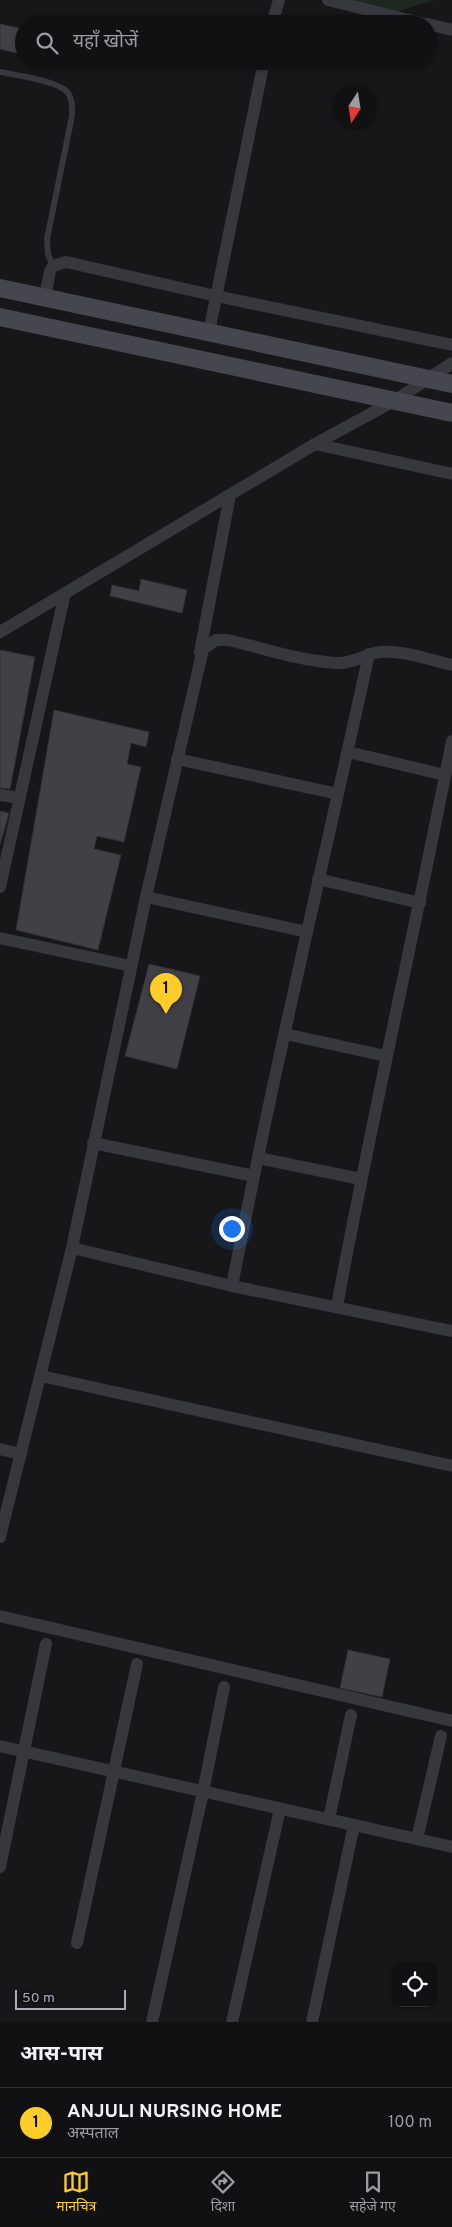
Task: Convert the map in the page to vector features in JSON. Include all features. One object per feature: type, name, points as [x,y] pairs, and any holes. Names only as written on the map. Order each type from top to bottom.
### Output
[{"type":"street","points":[[275,15],[279,0]]},
{"type":"street","points":[[328,0],[390,15]]},
{"type":"street","points":[[437,26],[452,30]]},
{"type":"street","points":[[209,332],[262,70]]},
{"type":"street","points":[[45,296],[50,271],[54,266],[66,262],[216,296],[452,345]]},
{"type":"street","points":[[0,288],[45,296],[452,384]]},
{"type":"street","points":[[0,317],[452,413]]},
{"type":"street","points":[[0,632],[315,444],[394,401],[452,363]]},
{"type":"street","points":[[315,444],[452,474]]},
{"type":"street","points":[[194,684],[230,495]]},
{"type":"street","points":[[0,887],[65,593]]},
{"type":"street","points":[[0,1537],[72,1248],[146,897],[203,649],[216,640],[228,640],[312,660],[338,664],[352,662],[369,654],[381,652],[452,665]]},
{"type":"street","points":[[232,1286],[318,879],[369,654]]},
{"type":"street","points":[[337,1306],[386,1056],[420,903],[452,741]]},
{"type":"street","points":[[348,752],[445,775]]},
{"type":"street","points":[[177,759],[338,794]]},
{"type":"street","points":[[0,795],[20,798]]},
{"type":"street","points":[[318,879],[420,903]]},
{"type":"street","points":[[146,897],[307,932]]},
{"type":"street","points":[[0,938],[131,966]]},
{"type":"street","points":[[285,1034],[386,1056]]},
{"type":"street","points":[[93,1143],[254,1176]]},
{"type":"street","points":[[258,1158],[361,1179]]},
{"type":"street","points":[[72,1248],[232,1286],[452,1331]]},
{"type":"street","points":[[41,1376],[452,1466]]},
{"type":"street","points":[[0,1449],[21,1454]]},
{"type":"street","points":[[0,1616],[452,1721]]},
{"type":"street","points":[[0,1867],[46,1644]]},
{"type":"street","points":[[77,1943],[137,1664]]},
{"type":"street","points":[[152,2022],[203,1792],[224,1686]]},
{"type":"street","points":[[329,1819],[351,1715]]},
{"type":"street","points":[[417,1839],[441,1736]]},
{"type":"street","points":[[0,1746],[452,1847]]},
{"type":"street","points":[[232,2022],[280,1809]]},
{"type":"street","points":[[312,2022],[354,1825]]},
{"type":"lane","points":[[0,72],[58,85],[68,92],[72,103],[72,116],[47,240],[48,254],[54,266]]},
{"type":"shaded area","points":[[328,0],[435,0],[386,15]]},
{"type":"building","points":[[0,24],[15,27],[15,53],[0,49]]},
{"type":"building","points":[[141,579],[187,590],[182,613],[110,596],[112,585],[139,591]]},
{"type":"building","points":[[0,650],[35,657],[10,789],[0,788]]},
{"type":"building","points":[[54,710],[149,732],[146,747],[131,743],[127,764],[141,767],[124,842],[97,836],[94,849],[121,855],[98,950],[16,930]]},
{"type":"building","points":[[0,811],[9,813],[0,845]]},
{"type":"building","points":[[149,964],[200,976],[177,1069],[125,1056]]},
{"type":"building","points":[[348,1650],[390,1659],[382,1697],[340,1688]]},
{"type":"place","name":"ANJULI NURSING HOME","points":[[166,1014]]}]
